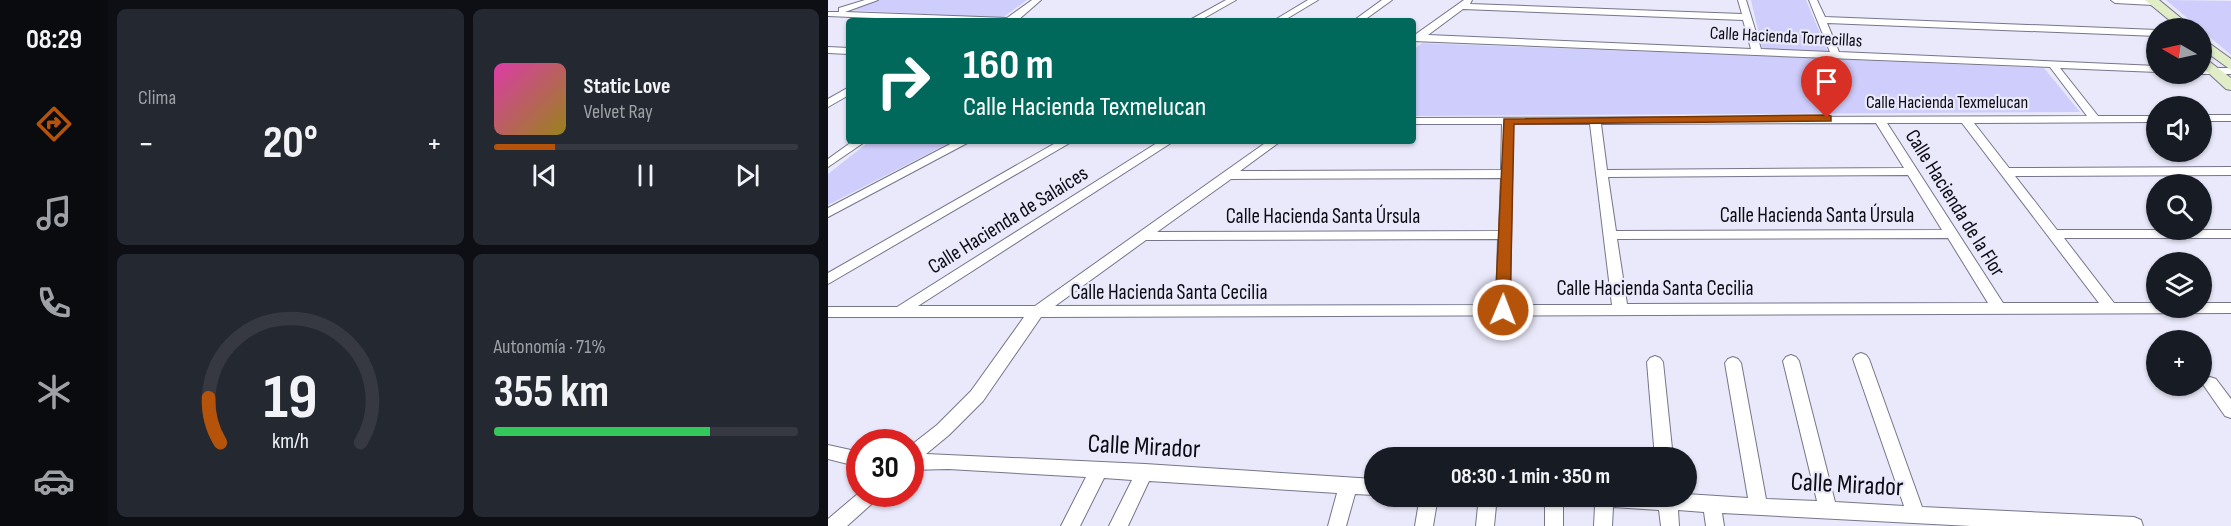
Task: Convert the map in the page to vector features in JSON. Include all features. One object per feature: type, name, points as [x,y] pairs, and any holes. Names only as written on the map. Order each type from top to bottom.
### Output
[{"type":"main road","points":[[2135,0],[2156,18]]},
{"type":"main road","points":[[2152,1],[2173,18]]},
{"type":"main road","points":[[2212,50],[2231,66]]},
{"type":"main road","points":[[2212,74],[2231,86]]},
{"type":"street","points":[[829,14],[874,0]]},
{"type":"street","points":[[1015,18],[1036,0]]},
{"type":"street","points":[[1197,18],[1232,0]]},
{"type":"street","points":[[1282,18],[1314,0]]},
{"type":"street","points":[[1361,18],[1388,0]]},
{"type":"street","points":[[1416,37],[1470,0]]},
{"type":"street","points":[[1742,0],[1757,53]]},
{"type":"street","points":[[1813,0],[1836,56]]},
{"type":"street","points":[[2115,0],[2152,1]]},
{"type":"street","points":[[1461,6],[1747,17]]},
{"type":"street","points":[[829,14],[933,18]]},
{"type":"street","points":[[1822,20],[2146,33]]},
{"type":"street","name":"Calle Hacienda Torrecillas","points":[[1416,38],[2146,68]]},
{"type":"street","points":[[828,50],[846,51]]},
{"type":"street","points":[[2052,64],[2095,119]]},
{"type":"street","points":[[2212,71],[2231,71]]},
{"type":"street","points":[[828,91],[846,92]]},
{"type":"street","points":[[828,104],[846,93]]},
{"type":"street","name":"Calle Hacienda Texmelucan","points":[[1416,121],[2146,118]]},
{"type":"street","points":[[2212,118],[2231,118]]},
{"type":"street","name":"Calle Hacienda de la Flor","points":[[1879,119],[1999,309]]},
{"type":"street","points":[[1965,119],[2008,172],[2110,308]]},
{"type":"street","points":[[1503,310],[1508,121]]},
{"type":"street","points":[[1595,121],[1620,309]]},
{"type":"street","points":[[828,164],[856,144]]},
{"type":"street","points":[[828,213],[959,144]]},
{"type":"street","points":[[828,279],[1062,144]]},
{"type":"street","name":"Calle Hacienda de Salaíces","points":[[899,312],[1163,144]]},
{"type":"street","points":[[924,446],[977,396],[1034,314],[1271,144]]},
{"type":"street","points":[[1601,174],[1912,171]]},
{"type":"street","points":[[2008,172],[2231,171]]},
{"type":"street","points":[[1228,174],[1507,174]]},
{"type":"street","name":"Calle Hacienda Santa Úrsula","points":[[1610,235],[1951,234]]},
{"type":"street","points":[[2055,234],[2231,234]]},
{"type":"street","name":"Calle Hacienda Santa Úrsula","points":[[1141,236],[1505,235]]},
{"type":"street","name":"Calle Hacienda Santa Cecilia","points":[[828,312],[1034,314],[1620,309],[2231,308]]},
{"type":"street","points":[[1861,358],[1916,514]]},
{"type":"street","points":[[1791,361],[1828,509]]},
{"type":"street","points":[[1655,362],[1663,447]]},
{"type":"street","points":[[1733,363],[1758,506]]},
{"type":"street","points":[[2212,386],[2231,411]]},
{"type":"street","points":[[828,452],[846,456]]},
{"type":"street","name":"Calle Mirador","points":[[924,462],[1145,472],[1364,487]]},
{"type":"street","points":[[1070,526],[1099,470]]},
{"type":"street","points":[[1118,526],[1145,472]]},
{"type":"street","points":[[1337,526],[1348,486]]},
{"type":"street","name":"Calle Mirador","points":[[1697,504],[2134,526]]},
{"type":"street","points":[[1712,506],[1715,526]]},
{"type":"street","points":[[834,526],[855,507]]},
{"type":"street","points":[[1424,526],[1427,507]]},
{"type":"street","points":[[1485,526],[1487,507]]},
{"type":"street","points":[[1554,526],[1555,507]]},
{"type":"street","points":[[1603,526],[1604,507]]},
{"type":"street","points":[[1668,507],[1670,526]]},
{"type":"shaded area","points":[[879,0],[1027,0],[1002,18],[846,10]]},
{"type":"shaded area","points":[[1751,0],[1806,0],[1831,59],[2044,68],[2080,112],[1416,116],[1416,48],[1422,43],[1764,56]]},
{"type":"shaded area","points":[[2166,0],[2231,1],[2231,55],[2212,39],[2212,18],[2187,18]]},
{"type":"shaded area","points":[[866,144],[947,144],[828,205],[828,174]]},
{"type":"route","points":[[1503,310],[1508,121],[1827,118]]}]
